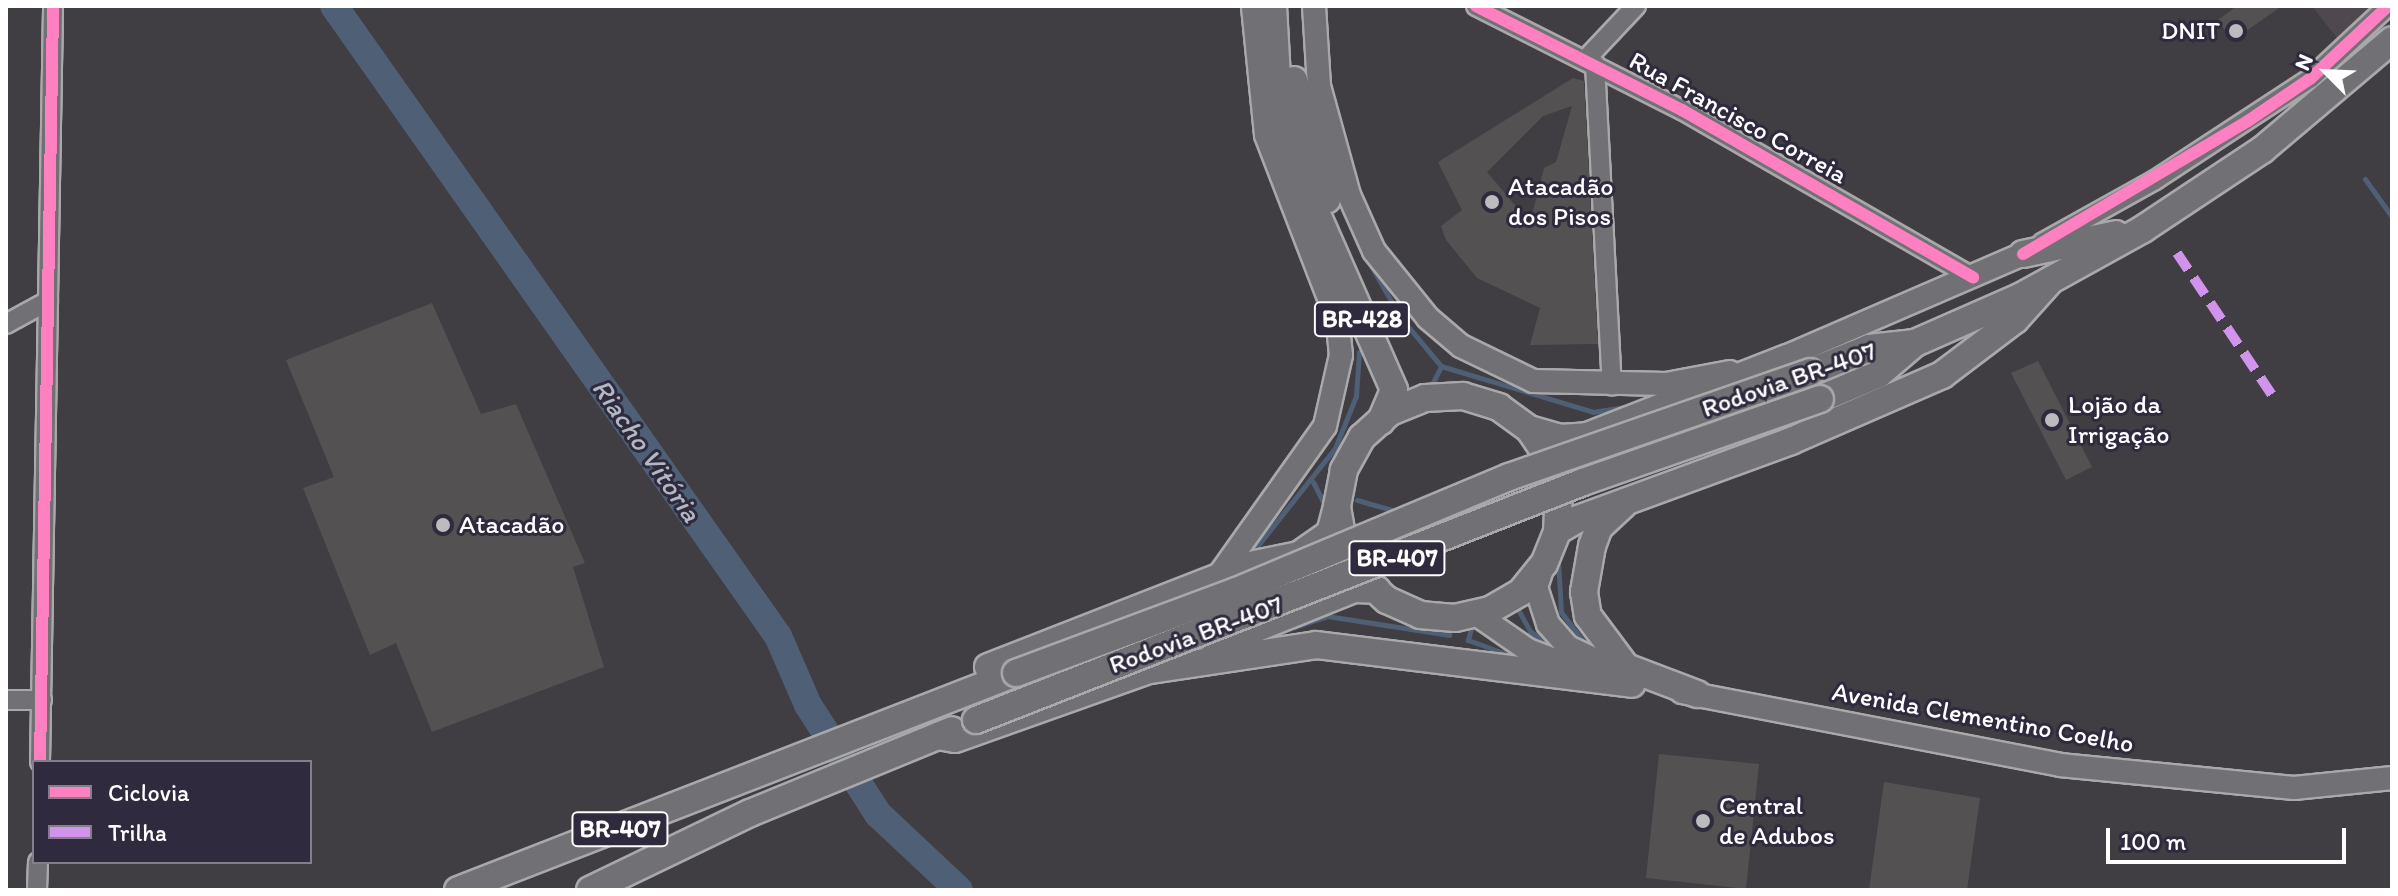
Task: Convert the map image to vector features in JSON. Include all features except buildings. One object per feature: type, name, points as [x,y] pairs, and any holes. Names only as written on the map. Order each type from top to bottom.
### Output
[{"type":"highway","name":"BR-428","points":[[1256,6],[1286,131],[1315,216],[1394,390],[1381,421]]},
{"type":"highway","name":"BR-428","points":[[1291,6],[1296,95],[1326,199],[1407,385],[1425,398]]},
{"type":"highway","name":"BR-407","points":[[1915,343],[2051,280],[2143,229],[2262,150],[2392,40]]},
{"type":"highway","points":[[1261,99],[1286,131]]},
{"type":"highway","points":[[2023,254],[2143,229]]},
{"type":"highway","name":"BR-407","points":[[1557,531],[1631,499],[1817,431],[1942,375],[2015,320],[2051,280]]},
{"type":"highway","name":"Rodovia BR-407","points":[[458,890],[901,714],[1234,592],[1509,477],[1798,365],[1869,348],[1915,343]]},
{"type":"highway","name":"Rodovia BR-407","points":[[590,890],[784,799],[976,720],[1583,482],[1820,399],[1879,374],[1915,343]]},
{"type":"highway","name":"BR-407","points":[[1529,429],[1560,438],[1587,436],[1798,365]]},
{"type":"highway","points":[[1425,398],[1475,400],[1499,407],[1529,429],[1550,460],[1559,495],[1557,531],[1544,564],[1521,592],[1476,614],[1420,615],[1377,590],[1344,545],[1337,507],[1344,470],[1362,437],[1381,421],[1425,398]]},
{"type":"highway","points":[[1631,499],[1596,537],[1584,592],[1588,616],[1626,667],[1697,694]]},
{"type":"highway","name":"BR-407","points":[[901,714],[954,680],[1217,578],[1309,550],[1330,533],[1337,507]]},
{"type":"highway","name":"BR-407","points":[[938,736],[955,739],[1151,670],[1354,589],[1377,590]]},
{"type":"highway","points":[[1151,670],[1316,645],[1632,684]]},
{"type":"main road","points":[[1217,578],[1325,426],[1341,355],[1337,319],[1274,168],[1261,99],[1256,6]]},
{"type":"main road","points":[[1314,6],[1319,86],[1336,157],[1374,251],[1402,290],[1461,346],[1501,369],[1533,381],[1612,386],[1666,384],[1798,365],[2023,254]]},
{"type":"main road","name":"Avenida Clementino Coelho","points":[[1544,564],[1536,587],[1538,605],[1568,647],[1637,679],[1697,694]]},
{"type":"main road","name":"Avenida Clementino Coelho","points":[[1476,614],[1552,662],[1632,684],[2060,765],[2310,788],[2392,778]]},
{"type":"main road","name":"Avenida Clementino Coelho","points":[[2310,788],[2392,762]]},
{"type":"street","points":[[40,760],[53,6]]},
{"type":"street","name":"Rua Francisco Correia","points":[[1476,6],[1503,11],[1973,277]]},
{"type":"street","points":[[1612,386],[1590,62],[1636,6]]},
{"type":"street","points":[[2023,254],[2248,121],[2311,78],[2383,11]]},
{"type":"street","points":[[6,324],[48,301]]},
{"type":"street","points":[[6,700],[42,700]]},
{"type":"street","points":[[37,890],[38,864]]},
{"type":"shaded area","points":[[2312,6],[2370,6],[2337,38]]},
{"type":"waterway","name":"Riacho Vitória","points":[[334,6],[778,636],[808,705],[878,814],[959,890]]},
{"type":"waterway","points":[[2365,179],[2392,217]]},
{"type":"waterway","points":[[1366,257],[1401,318],[1441,366],[1593,412],[1631,406]]},
{"type":"waterway","points":[[1251,554],[1335,448],[1356,396],[1359,352]]},
{"type":"waterway","points":[[1429,390],[1441,366]]},
{"type":"waterway","points":[[1313,482],[1326,508]]},
{"type":"waterway","points":[[1357,500],[1399,512]]},
{"type":"waterway","points":[[1379,550],[1396,536]]},
{"type":"waterway","points":[[1558,560],[1561,612],[1586,645]]},
{"type":"waterway","points":[[1515,604],[1530,631],[1555,650]]},
{"type":"waterway","points":[[1294,627],[1327,616],[1450,635]]},
{"type":"waterway","points":[[1473,622],[1468,640],[1504,653]]},
{"type":"marked path","points":[[2177,253],[2276,401]]},
{"type":"cycle path","points":[[40,760],[53,6]]},
{"type":"cycle path","points":[[1476,6],[1682,110],[1973,277]]},
{"type":"cycle path","points":[[2023,254],[2248,121],[2311,78],[2388,6]]},
{"type":"place","name":"DNIT","points":[[2236,31]]},
{"type":"place","name":"Atacadão dos Pisos","points":[[1492,202]]},
{"type":"place","name":"Lojão da Irrigação","points":[[2052,420]]},
{"type":"place","name":"Atacadão","points":[[443,525]]},
{"type":"place","name":"Central de Adubos","points":[[1703,821]]}]
